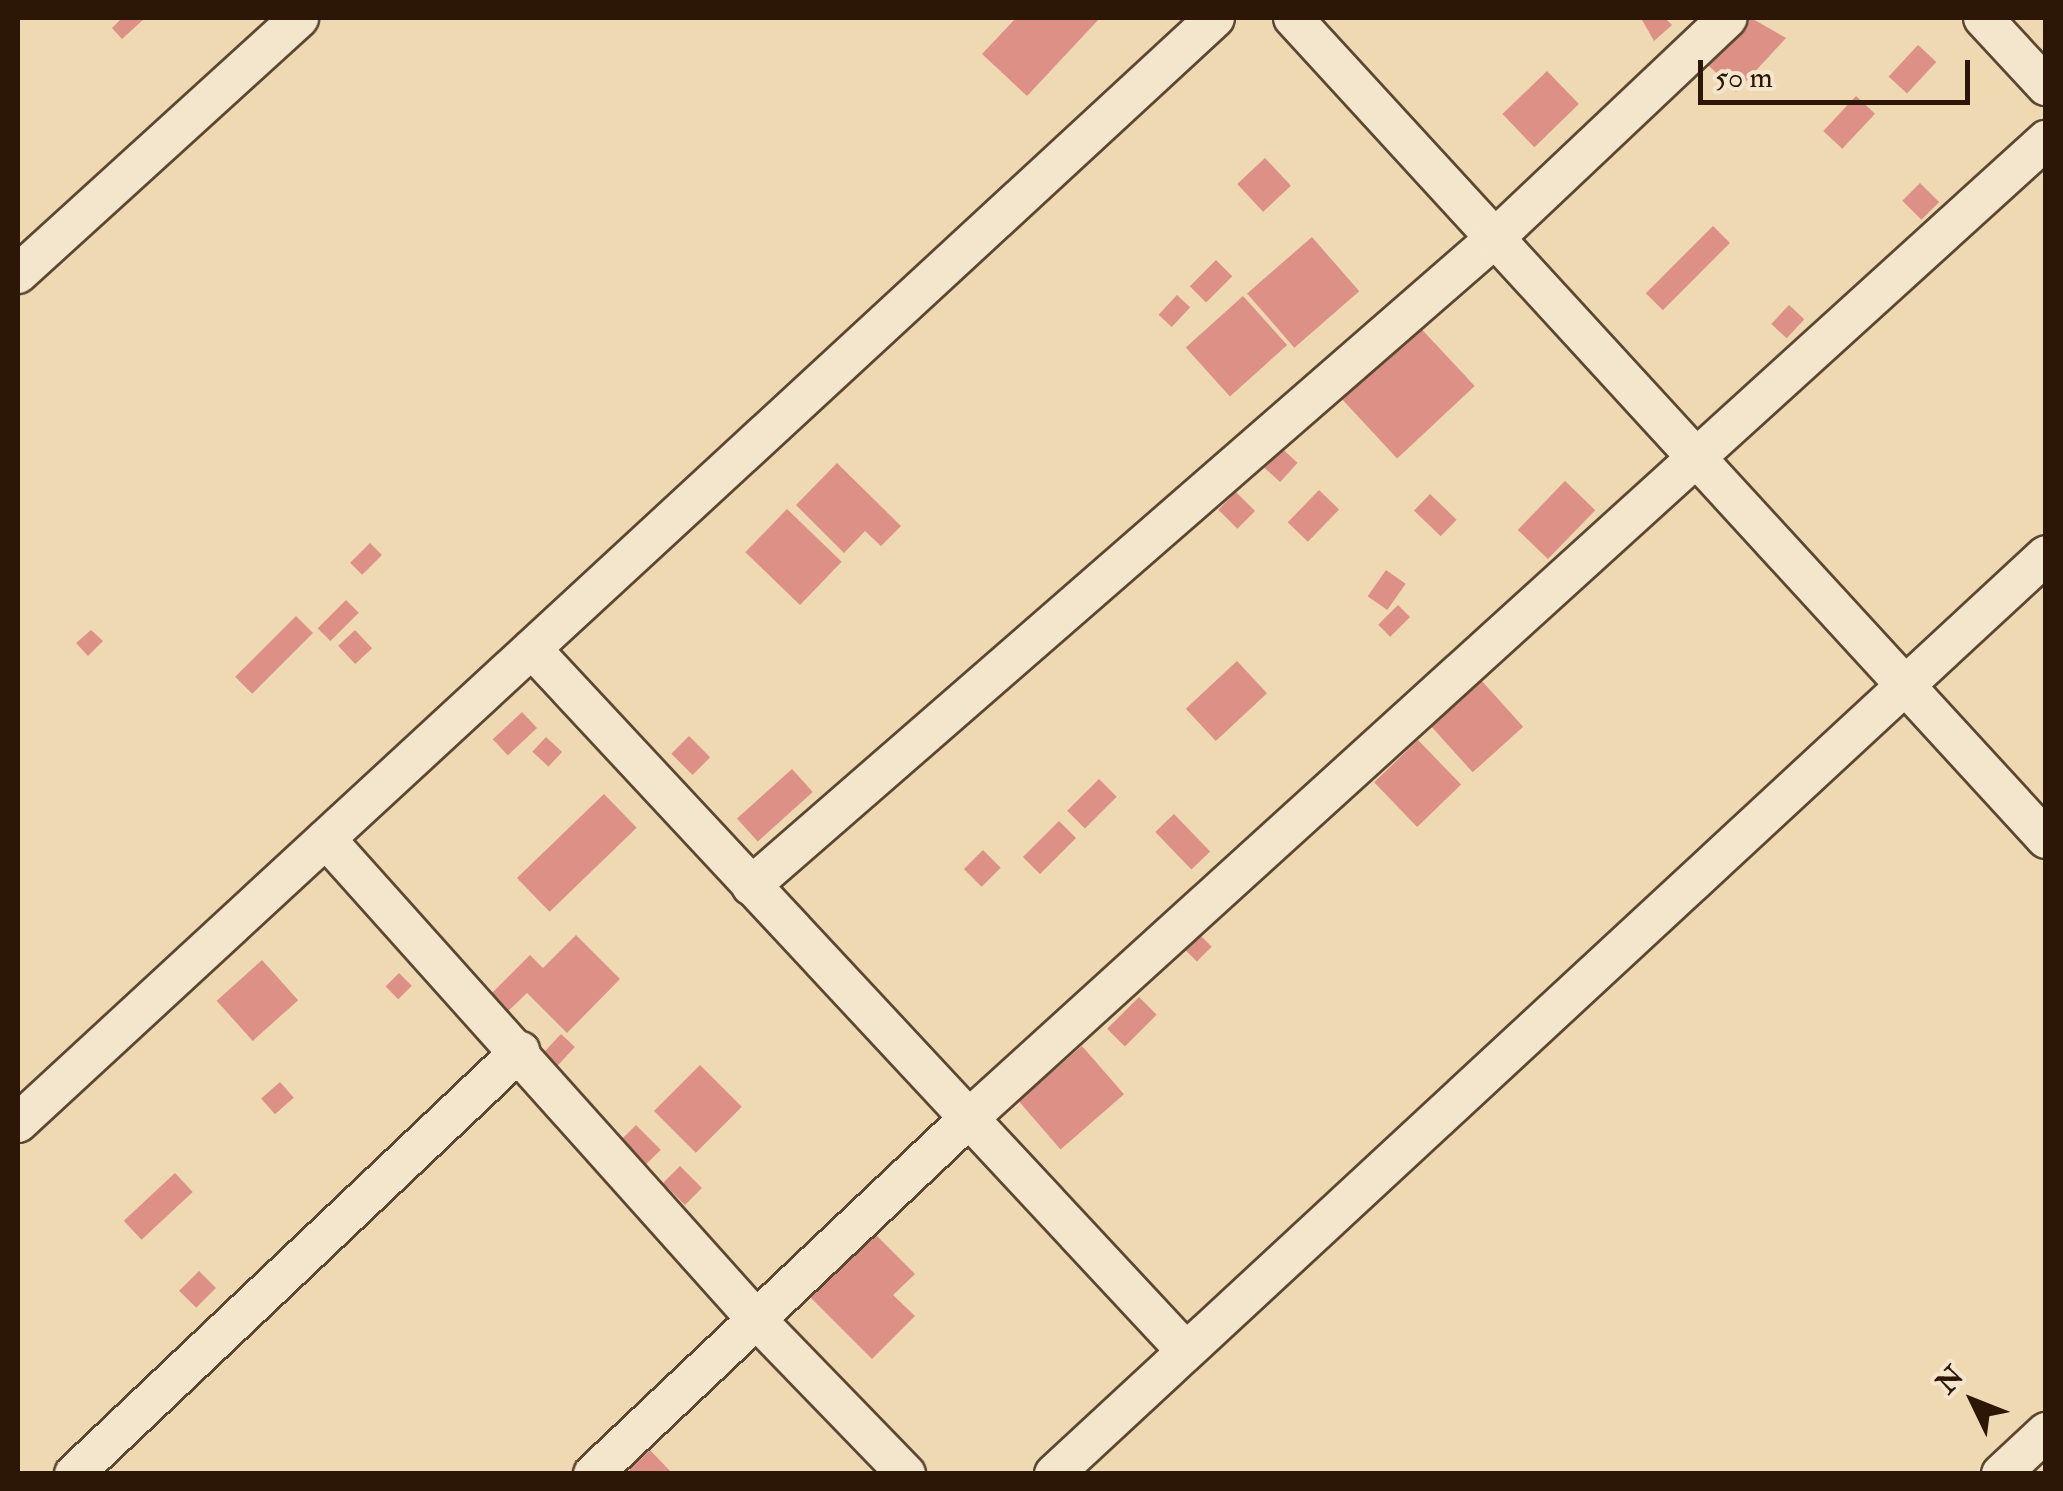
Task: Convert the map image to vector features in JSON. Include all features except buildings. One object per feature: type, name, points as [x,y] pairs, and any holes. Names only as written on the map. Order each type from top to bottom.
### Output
[{"type":"street","points":[[18,274],[299,18]]},
{"type":"street","points":[[18,1123],[1215,18]]},
{"type":"street","points":[[1294,18],[2046,839]]},
{"type":"street","points":[[750,886],[1495,238],[1728,18]]},
{"type":"street","points":[[1983,18],[2046,86]]},
{"type":"street","points":[[592,1474],[967,1120],[2046,140]]},
{"type":"street","points":[[1054,1474],[1183,1348],[2046,555]]},
{"type":"street","points":[[532,649],[1183,1348]]},
{"type":"street","points":[[326,838],[520,1051],[754,1318],[906,1474]]},
{"type":"street","points":[[74,1474],[520,1051]]},
{"type":"street","points":[[2001,1474],[2046,1432]]}]
